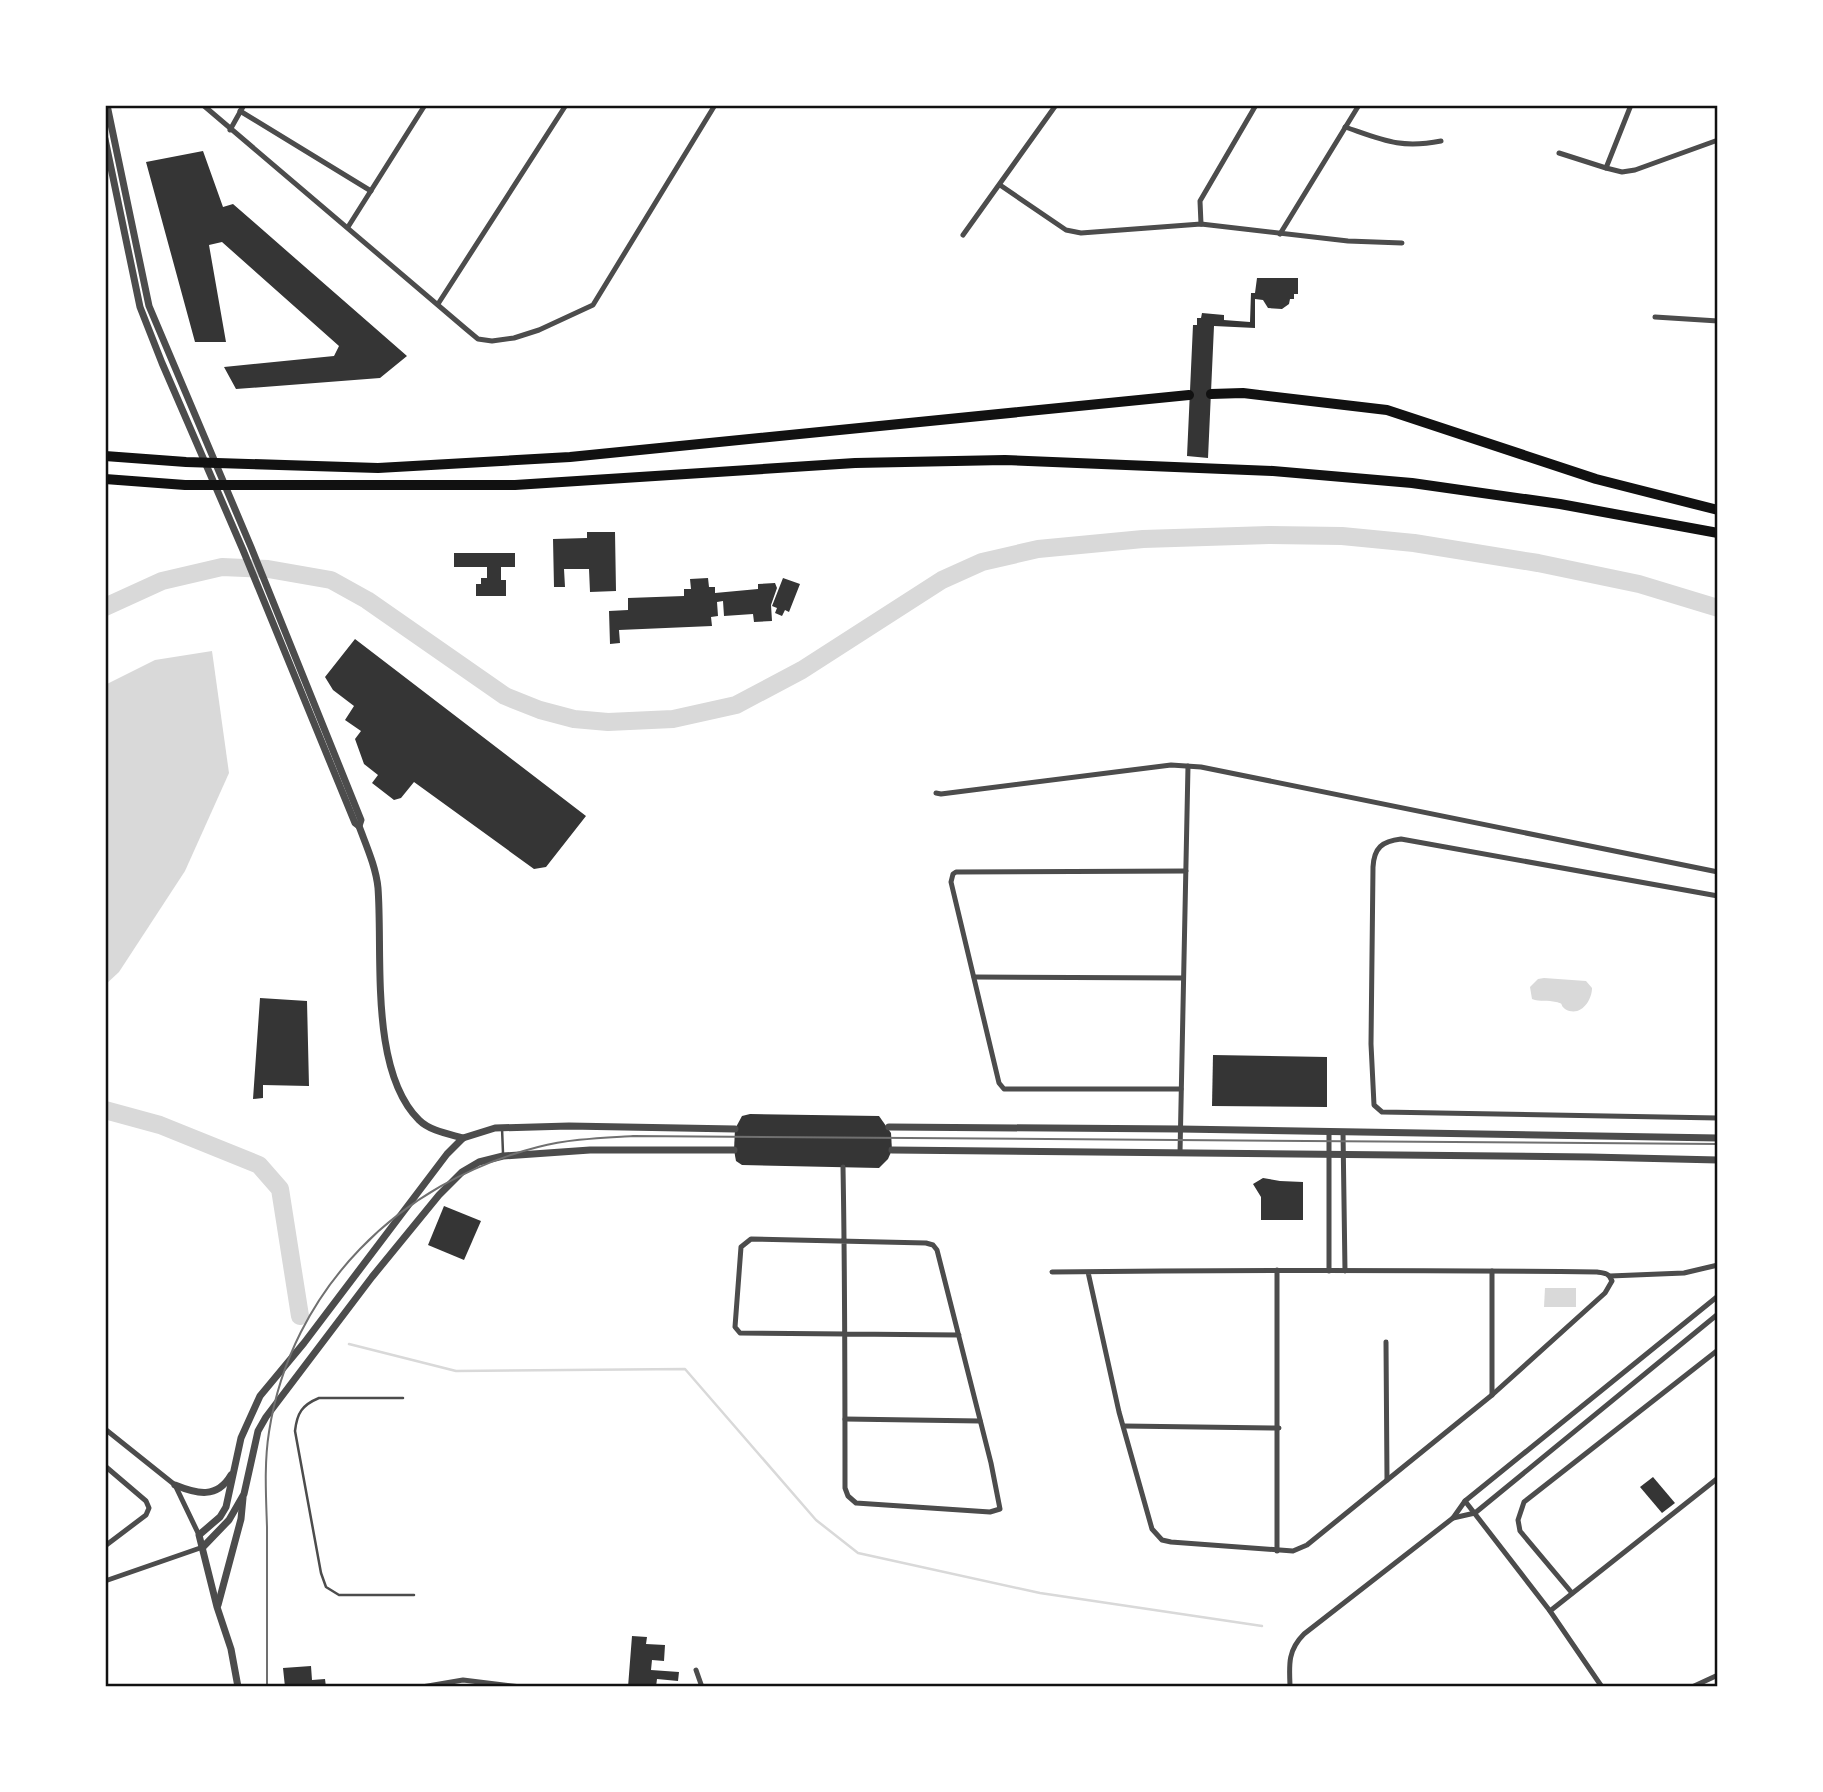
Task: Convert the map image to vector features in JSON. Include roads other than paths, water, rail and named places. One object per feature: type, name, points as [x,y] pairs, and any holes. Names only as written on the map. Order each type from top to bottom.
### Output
[{"type":"highway","points":[[1212,394],[1243,393],[1387,410],[1596,479],[1718,510]]},
{"type":"highway","points":[[105,457],[378,468],[557,458],[1189,394]]},
{"type":"highway","points":[[105,479],[185,485],[515,485],[855,463],[1005,460],[1273,471],[1412,483],[1560,504],[1718,533]]},
{"type":"street","points":[[107,105],[149,306],[169,370]]},
{"type":"street","points":[[203,105],[478,339],[492,341],[539,330],[593,305],[715,105]]},
{"type":"street","points":[[438,304],[566,105]]},
{"type":"street","points":[[963,234],[1056,105]]},
{"type":"street","points":[[1201,224],[1199,201],[1255,105]]},
{"type":"street","points":[[1280,233],[1359,105]]},
{"type":"street","points":[[1606,168],[1631,105]]},
{"type":"street","points":[[348,227],[422,106]]},
{"type":"street","points":[[230,130],[242,108],[371,191]]},
{"type":"street","points":[[1345,127],[1401,145],[1441,141]]},
{"type":"street","points":[[105,139],[140,306],[356,818],[378,885],[383,1018],[387,1054],[395,1082],[420,1121],[434,1129],[463,1138]]},
{"type":"street","points":[[1559,153],[1622,172],[1635,170],[1718,140]]},
{"type":"street","points":[[1000,185],[1066,230],[1081,233],[1201,224],[1348,241],[1402,243]]},
{"type":"street","points":[[120,211],[129,210]]},
{"type":"street","points":[[1655,317],[1718,321]]},
{"type":"street","points":[[936,793],[1171,765],[1188,766],[1718,872]]},
{"type":"street","points":[[1180,1153],[1188,766]]},
{"type":"street","points":[[1718,896],[1401,839],[1388,841],[1378,846],[1374,855],[1371,1044],[1374,1105],[1382,1112],[1718,1118]]},
{"type":"street","points":[[1181,1089],[1004,1089],[999,1083],[951,882],[956,872],[1186,871]]},
{"type":"street","points":[[974,977],[1183,978]]},
{"type":"street","points":[[199,1535],[220,1517],[226,1507],[241,1438],[260,1396],[447,1154],[463,1138],[502,1128],[735,1129]]},
{"type":"street","points":[[888,1128],[1180,1129],[1718,1138]]},
{"type":"street","points":[[1329,1132],[1329,1271]]},
{"type":"street","points":[[1343,1132],[1345,1271]]},
{"type":"street","points":[[217,1607],[241,1520],[258,1432],[266,1417],[439,1195],[462,1172],[479,1162],[503,1156],[590,1150],[734,1150]]},
{"type":"street","points":[[892,1150],[1718,1160]]},
{"type":"street","points":[[843,1167],[844,1241],[844,1334],[845,1488],[848,1496],[856,1503],[997,1511],[1000,1506],[980,1421],[959,1335],[939,1256],[933,1245],[926,1242],[844,1241],[751,1239],[745,1243],[740,1253],[736,1287],[736,1331],[740,1333],[844,1334],[959,1335]]},
{"type":"street","points":[[1052,1272],[1597,1272],[1605,1273],[1611,1279],[1684,1273],[1718,1265]]},
{"type":"street","points":[[1277,1551],[1278,1270]]},
{"type":"street","points":[[1492,1271],[1492,1395]]},
{"type":"street","points":[[1088,1272],[1124,1426],[1152,1529],[1162,1540],[1171,1542],[1277,1551],[1293,1551],[1307,1545],[1492,1395],[1605,1293],[1611,1279]]},
{"type":"street","points":[[1290,1685],[1289,1659],[1296,1641],[1453,1518],[1465,1501],[1718,1296]]},
{"type":"street","points":[[1453,1518],[1475,1513],[1718,1314]]},
{"type":"street","points":[[1386,1342],[1387,1480]]},
{"type":"street","points":[[1572,1593],[1520,1531],[1518,1520],[1524,1502],[1718,1350]]},
{"type":"street","points":[[845,1419],[980,1421]]},
{"type":"street","points":[[1124,1426],[1279,1429]]},
{"type":"street","points":[[105,1429],[175,1485],[195,1493],[225,1486],[234,1469]]},
{"type":"street","points":[[105,1466],[146,1501],[149,1508],[146,1515],[105,1546]]},
{"type":"street","points":[[1550,1611],[1718,1478]]},
{"type":"street","points":[[175,1485],[204,1547],[217,1607],[231,1649],[238,1687]]},
{"type":"street","points":[[105,1581],[204,1547],[229,1520],[244,1494]]},
{"type":"street","points":[[1465,1501],[1550,1611],[1602,1687]]},
{"type":"street","points":[[696,1670],[702,1687]]},
{"type":"street","points":[[1692,1687],[1718,1675]]},
{"type":"street","points":[[422,1687],[452,1680],[521,1687]]},
{"type":"street","points":[[466,1680],[477,1687]]},
{"type":"lane","points":[[502,1128],[503,1156]]},
{"type":"lane","points":[[403,1398],[319,1398],[306,1403],[297,1416],[295,1431],[321,1573],[326,1587],[339,1595],[414,1595]]},
{"type":"waterway","points":[[105,607],[162,581],[222,567],[268,569],[331,580],[367,600],[505,696],[540,710],[574,719],[608,722],[673,719],[736,705],[802,670],[942,580],[982,562],[1038,549],[1143,539],[1269,535],[1342,536],[1414,543],[1538,563],[1639,584],[1718,608]]},
{"type":"waterway","points":[[105,1110],[160,1125],[259,1165],[280,1189],[300,1316]]},
{"type":"waterway","points":[[349,1344],[456,1371],[685,1369],[816,1520],[858,1553],[1040,1593],[1262,1626]]},
{"type":"tram line","points":[[267,1687],[267,1444],[281,1380],[301,1332],[327,1288],[360,1249],[398,1215],[441,1186],[488,1163],[550,1144],[633,1136],[1718,1144]]}]
